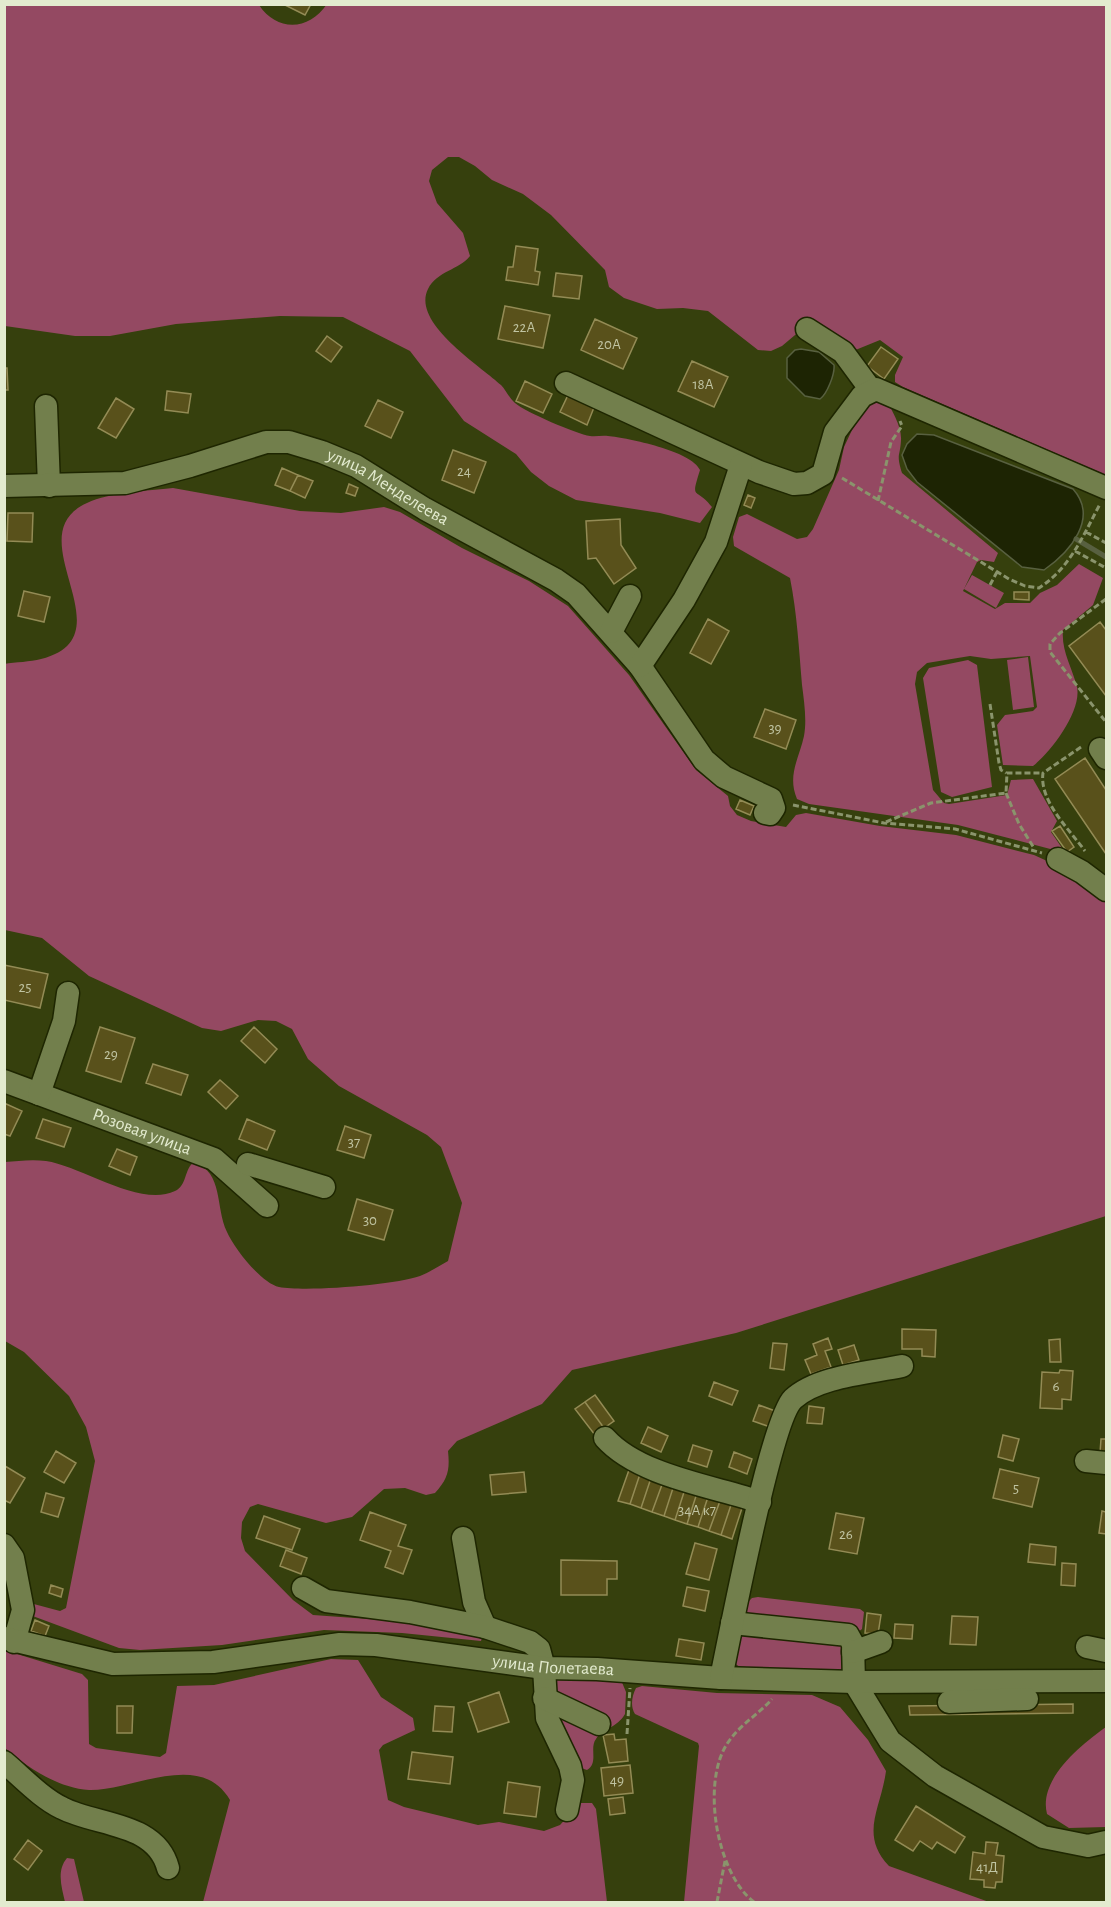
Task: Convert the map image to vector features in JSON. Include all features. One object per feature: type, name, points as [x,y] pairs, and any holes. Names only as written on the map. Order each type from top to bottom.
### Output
[{"type":"street","points":[[807,329],[843,352],[871,390]]},
{"type":"street","points":[[566,384],[741,465],[794,484],[816,479],[826,468],[836,432],[861,396],[871,390],[890,393],[1104,495]]},
{"type":"street","points":[[45,406],[49,486]]},
{"type":"street","name":"улица Менделеева","points":[[4,486],[125,483],[190,466],[266,442],[289,442],[356,466],[425,509],[556,580],[576,594],[640,666],[704,760],[724,777],[768,806]]},
{"type":"street","points":[[640,666],[684,600],[716,542],[741,465]]},
{"type":"street","points":[[611,632],[630,596]]},
{"type":"street","points":[[1058,859],[1082,872],[1107,890]]},
{"type":"street","points":[[39,1094],[64,1022],[68,993]]},
{"type":"street","name":"Розовая улица","points":[[4,1081],[214,1159],[267,1206]]},
{"type":"street","points":[[214,1159],[248,1164],[324,1187]]},
{"type":"street","points":[[248,1164],[292,1162]]},
{"type":"street","points":[[721,1678],[760,1502],[781,1424],[791,1401],[811,1386],[902,1366]]},
{"type":"street","points":[[605,1438],[615,1449],[648,1467],[760,1502]]},
{"type":"street","points":[[463,1538],[474,1602],[485,1627]]},
{"type":"street","points":[[4,1545],[13,1558],[22,1610],[9,1640]]},
{"type":"street","points":[[741,1587],[760,1626]]},
{"type":"street","points":[[303,1588],[327,1601],[410,1612],[485,1627],[530,1642],[539,1649],[544,1668],[544,1698],[548,1718],[572,1773],[573,1780],[567,1810]]},
{"type":"street","points":[[732,1623],[848,1635],[854,1652],[854,1682],[890,1742],[935,1776],[1043,1837],[1088,1846],[1107,1842]]},
{"type":"street","name":"улица Полетаева","points":[[9,1640],[113,1664],[213,1662],[340,1644],[376,1646],[544,1668],[597,1669],[721,1678],[854,1682],[980,1692],[1107,1681]]},
{"type":"street","points":[[854,1652],[881,1642]]},
{"type":"street","points":[[949,1702],[980,1692],[1027,1699]]},
{"type":"street","points":[[544,1698],[599,1724]]},
{"type":"street","points":[[4,1762],[61,1808],[143,1835],[157,1845],[165,1856],[168,1868]]},
{"type":"path","points":[[878,501],[891,442],[902,426]]},
{"type":"path","points":[[826,468],[997,572],[1025,586],[1039,588],[1056,577],[1075,551],[1104,495]]},
{"type":"path","points":[[1086,532],[1107,543]]},
{"type":"path","points":[[1075,551],[1107,568]]},
{"type":"path","points":[[990,585],[997,572]]},
{"type":"path","points":[[1107,598],[1060,633],[1050,644],[1050,652],[1107,722]]},
{"type":"path","points":[[990,704],[999,763],[1001,770],[1007,773],[1043,773],[1086,743],[1103,753]]},
{"type":"path","points":[[1007,773],[1006,794],[1019,824],[1035,850]]},
{"type":"path","points":[[1043,773],[1041,784],[1045,795],[1090,857]]},
{"type":"path","points":[[884,823],[931,803],[1006,794]]},
{"type":"path","points":[[768,806],[884,823],[955,829],[1035,850],[1058,859]]},
{"type":"path","points":[[754,1902],[748,1898],[725,1860],[716,1828],[713,1793],[725,1746],[737,1731],[771,1700],[775,1679]]},
{"type":"path","points":[[627,1734],[631,1685]]},
{"type":"path","points":[[717,1902],[725,1860]]},
{"type":"shaded area","points":[[327,4],[1106,5],[1106,475],[903,387],[895,382],[895,375],[903,357],[880,340],[853,351],[801,330],[782,346],[771,351],[758,350],[708,311],[683,308],[657,309],[624,298],[609,287],[605,270],[551,215],[523,194],[492,180],[459,157],[448,157],[432,170],[429,181],[437,203],[463,233],[470,256],[432,283],[425,302],[429,316],[451,343],[501,385],[515,403],[529,412],[583,434],[617,437],[644,443],[673,451],[695,463],[700,470],[695,486],[696,493],[712,507],[700,523],[660,513],[576,500],[549,486],[531,472],[516,454],[464,421],[410,351],[343,317],[280,316],[176,324],[110,336],[75,336],[5,326],[5,5],[259,5],[275,20],[293,25],[311,19]]},
{"type":"shaded area","points":[[795,350],[819,352],[834,365],[830,384],[820,399],[805,396],[787,378],[787,358]]},
{"type":"shaded area","points":[[886,398],[900,429],[899,459],[902,473],[998,553],[994,562],[981,560],[977,562],[963,591],[995,609],[1005,603],[1030,603],[1040,593],[1057,585],[1079,564],[1103,578],[1093,605],[1063,630],[1067,659],[1077,687],[1075,708],[1064,730],[1033,766],[1003,765],[997,725],[1005,715],[1033,711],[1037,707],[1030,656],[991,659],[970,656],[927,663],[917,672],[915,684],[933,790],[944,803],[1007,795],[1011,780],[1033,779],[1057,821],[1051,832],[1062,848],[1058,851],[958,825],[809,804],[797,799],[793,782],[804,736],[805,717],[790,578],[734,546],[733,537],[739,517],[747,514],[797,539],[807,537],[813,529],[839,470],[844,447],[852,430],[868,405]]},
{"type":"shaded area","points":[[917,434],[934,435],[1073,489],[1080,500],[1083,511],[1078,534],[1063,554],[1044,570],[1022,567],[917,482],[907,469],[902,455],[907,444]]},
{"type":"shaded area","points":[[173,488],[300,511],[341,513],[384,507],[400,512],[462,548],[529,581],[568,606],[629,675],[696,770],[728,796],[730,806],[737,815],[751,821],[786,827],[796,815],[806,813],[880,826],[956,835],[1034,855],[1058,866],[1106,899],[1106,1216],[736,1333],[572,1370],[542,1404],[457,1441],[448,1451],[447,1474],[435,1493],[426,1495],[405,1488],[384,1489],[352,1517],[326,1523],[258,1504],[250,1507],[242,1522],[241,1538],[245,1551],[293,1600],[313,1615],[410,1622],[482,1637],[481,1641],[402,1633],[324,1630],[222,1645],[140,1650],[119,1648],[30,1615],[30,1603],[60,1611],[66,1608],[95,1461],[86,1427],[69,1396],[24,1352],[5,1341],[5,1162],[46,1161],[60,1164],[128,1190],[161,1195],[179,1189],[194,1162],[204,1167],[214,1182],[223,1222],[236,1247],[256,1272],[279,1287],[329,1288],[371,1285],[408,1279],[427,1273],[448,1261],[462,1203],[441,1147],[427,1135],[339,1086],[308,1059],[292,1029],[276,1021],[258,1020],[221,1031],[202,1028],[89,976],[42,938],[5,930],[4,664],[41,659],[66,647],[76,630],[76,608],[64,561],[62,538],[68,518],[96,499],[129,492]]},
{"type":"shaded area","points":[[972,575],[1004,593],[996,608],[964,589]]},
{"type":"shaded area","points":[[1028,657],[1034,707],[1013,710],[1007,660]]},
{"type":"shaded area","points":[[968,660],[977,665],[992,787],[952,797],[941,792],[923,678],[929,668]]},
{"type":"shaded area","points":[[752,1598],[860,1609],[864,1612],[862,1629],[858,1632],[746,1616],[747,1603]]},
{"type":"shaded area","points":[[739,1630],[843,1641],[846,1671],[740,1667],[734,1663]]},
{"type":"shaded area","points":[[4,1650],[82,1674],[88,1680],[89,1744],[96,1748],[160,1757],[166,1753],[177,1686],[214,1685],[331,1659],[358,1660],[381,1697],[413,1718],[415,1730],[383,1745],[379,1750],[388,1800],[404,1807],[478,1825],[499,1822],[544,1831],[560,1825],[580,1803],[592,1803],[596,1809],[607,1902],[203,1902],[230,1800],[217,1785],[202,1777],[165,1776],[106,1789],[89,1790],[55,1781],[23,1763],[5,1748]]},
{"type":"shaded area","points":[[555,1675],[621,1680],[626,1692],[625,1714],[622,1719],[602,1732],[596,1739],[591,1767],[587,1770],[581,1768],[560,1735]]},
{"type":"shaded area","points":[[642,1686],[717,1693],[812,1695],[840,1707],[868,1740],[886,1771],[874,1821],[874,1832],[875,1843],[889,1866],[989,1902],[684,1902],[699,1746],[698,1743],[635,1714],[632,1708],[633,1698],[636,1688]]},
{"type":"shaded area","points":[[1106,1727],[1106,1827],[1069,1828],[1047,1814],[1046,1801],[1049,1788],[1055,1776],[1074,1753]]},
{"type":"shaded area","points":[[67,1858],[74,1859],[84,1902],[65,1902],[61,1874]]},
{"type":"building","points":[[283,4],[311,4],[305,15]]},
{"type":"building","points":[[516,246],[538,249],[535,271],[540,272],[538,285],[506,280],[508,267],[513,267]]},
{"type":"building","points":[[556,273],[582,276],[579,299],[553,296]]},
{"type":"building","points":[[505,306],[550,315],[543,348],[498,339]]},
{"type":"building","points":[[595,319],[637,338],[623,369],[581,350]]},
{"type":"building","points":[[327,336],[342,347],[331,362],[316,351]]},
{"type":"building","points":[[881,347],[898,359],[884,379],[867,366]]},
{"type":"building","points":[[692,361],[728,377],[714,407],[678,391]]},
{"type":"building","points":[[4,368],[7,368],[8,390],[4,390]]},
{"type":"building","points":[[525,381],[552,394],[543,413],[516,401]]},
{"type":"building","points":[[167,391],[191,394],[188,413],[165,410]]},
{"type":"building","points":[[569,393],[595,405],[587,425],[560,412]]},
{"type":"building","points":[[116,398],[134,409],[116,438],[98,428]]},
{"type":"building","points":[[378,400],[403,412],[391,438],[365,426]]},
{"type":"building","points":[[453,450],[486,462],[474,493],[442,480]]},
{"type":"building","points":[[282,468],[298,475],[290,491],[275,485]]},
{"type":"building","points":[[298,475],[313,481],[305,498],[290,491]]},
{"type":"building","points":[[349,484],[358,488],[355,496],[346,493]]},
{"type":"building","points":[[748,495],[755,498],[751,508],[744,505]]},
{"type":"building","points":[[8,513],[33,513],[32,542],[7,541]]},
{"type":"building","points":[[620,519],[621,545],[636,568],[614,584],[596,558],[588,559],[586,521]]},
{"type":"building","points":[[24,591],[50,597],[44,622],[18,616]]},
{"type":"building","points":[[1014,592],[1029,592],[1029,600],[1014,599]]},
{"type":"building","points":[[708,619],[729,631],[711,664],[690,653]]},
{"type":"building","points":[[1100,622],[1106,630],[1106,696],[1069,646]]},
{"type":"building","points":[[765,709],[796,720],[786,749],[754,737]]},
{"type":"building","points":[[1085,758],[1106,790],[1106,854],[1055,779]]},
{"type":"building","points":[[740,800],[754,806],[750,815],[736,809]]},
{"type":"building","points":[[1060,826],[1074,847],[1067,852],[1052,831]]},
{"type":"building","points":[[4,965],[48,974],[40,1008],[4,1000]]},
{"type":"building","points":[[100,1027],[135,1038],[121,1082],[86,1071]]},
{"type":"building","points":[[254,1027],[277,1049],[265,1063],[241,1041]]},
{"type":"building","points":[[153,1064],[188,1075],[181,1095],[146,1083]]},
{"type":"building","points":[[220,1080],[238,1096],[226,1109],[208,1092]]},
{"type":"building","points":[[4,1103],[22,1111],[10,1136],[4,1134]]},
{"type":"building","points":[[43,1119],[71,1128],[64,1147],[36,1138]]},
{"type":"building","points":[[247,1119],[275,1131],[267,1150],[239,1139]]},
{"type":"building","points":[[345,1126],[371,1135],[364,1158],[337,1150]]},
{"type":"building","points":[[117,1149],[137,1157],[130,1175],[109,1166]]},
{"type":"building","points":[[357,1199],[393,1210],[384,1240],[348,1230]]},
{"type":"building","points":[[902,1329],[936,1330],[935,1357],[922,1356],[922,1349],[902,1349]]},
{"type":"building","points":[[828,1338],[832,1349],[825,1351],[831,1367],[811,1374],[805,1360],[817,1355],[813,1344]]},
{"type":"building","points":[[1060,1339],[1061,1362],[1050,1362],[1049,1340]]},
{"type":"building","points":[[773,1343],[787,1344],[784,1370],[770,1368]]},
{"type":"building","points":[[854,1345],[859,1360],[843,1365],[838,1350]]},
{"type":"building","points":[[1060,1370],[1073,1371],[1071,1400],[1062,1399],[1062,1409],[1040,1408],[1042,1372],[1059,1373]]},
{"type":"building","points":[[714,1382],[738,1391],[732,1405],[709,1396]]},
{"type":"building","points":[[595,1395],[614,1421],[604,1428],[585,1402]]},
{"type":"building","points":[[585,1402],[604,1428],[595,1435],[575,1409]]},
{"type":"building","points":[[759,1405],[778,1412],[773,1428],[753,1421]]},
{"type":"building","points":[[809,1406],[824,1408],[822,1424],[807,1423]]},
{"type":"building","points":[[648,1427],[668,1436],[661,1452],[641,1443]]},
{"type":"building","points":[[1003,1435],[1019,1439],[1013,1461],[998,1457]]},
{"type":"building","points":[[1101,1439],[1106,1439],[1106,1454],[1100,1453]]},
{"type":"building","points":[[693,1445],[712,1451],[707,1467],[688,1461]]},
{"type":"building","points":[[56,1451],[76,1463],[64,1483],[44,1472]]},
{"type":"building","points":[[734,1452],[752,1459],[747,1474],[729,1467]]},
{"type":"building","points":[[5,1466],[25,1478],[10,1503],[4,1500]]},
{"type":"building","points":[[1000,1469],[1039,1478],[1032,1507],[993,1498]]},
{"type":"building","points":[[629,1470],[640,1474],[630,1504],[618,1501]]},
{"type":"building","points":[[524,1472],[526,1492],[492,1495],[490,1475]]},
{"type":"building","points":[[640,1474],[651,1478],[641,1508],[630,1504]]},
{"type":"building","points":[[651,1478],[663,1482],[652,1512],[641,1508]]},
{"type":"building","points":[[663,1482],[674,1485],[664,1516],[652,1512]]},
{"type":"building","points":[[674,1485],[685,1489],[675,1520],[664,1516]]},
{"type":"building","points":[[685,1489],[697,1493],[687,1524],[675,1520]]},
{"type":"building","points":[[46,1493],[64,1498],[58,1517],[41,1512]]},
{"type":"building","points":[[697,1493],[708,1497],[698,1527],[687,1524]]},
{"type":"building","points":[[708,1497],[720,1501],[709,1531],[698,1527]]},
{"type":"building","points":[[720,1501],[731,1505],[721,1535],[709,1531]]},
{"type":"building","points":[[731,1505],[742,1508],[732,1539],[721,1535]]},
{"type":"building","points":[[1102,1511],[1106,1512],[1106,1534],[1099,1533]]},
{"type":"building","points":[[370,1512],[406,1525],[398,1546],[412,1550],[403,1574],[385,1567],[391,1551],[360,1540]]},
{"type":"building","points":[[836,1513],[864,1518],[857,1554],[829,1549]]},
{"type":"building","points":[[264,1516],[300,1529],[292,1550],[256,1538]]},
{"type":"building","points":[[695,1543],[717,1549],[709,1580],[686,1574]]},
{"type":"building","points":[[1030,1544],[1056,1547],[1055,1565],[1028,1562]]},
{"type":"building","points":[[286,1550],[307,1558],[301,1574],[280,1566]]},
{"type":"building","points":[[561,1560],[617,1561],[617,1579],[607,1579],[607,1595],[561,1595]]},
{"type":"building","points":[[1062,1563],[1076,1564],[1075,1586],[1061,1585]]},
{"type":"building","points":[[51,1585],[63,1589],[61,1597],[49,1593]]},
{"type":"building","points":[[687,1587],[709,1591],[705,1611],[683,1606]]},
{"type":"building","points":[[867,1613],[881,1615],[878,1634],[865,1633]]},
{"type":"building","points":[[952,1616],[978,1617],[976,1645],[950,1644]]},
{"type":"building","points":[[35,1620],[49,1626],[45,1636],[31,1631]]},
{"type":"building","points":[[895,1624],[913,1625],[912,1639],[894,1638]]},
{"type":"building","points":[[679,1639],[704,1643],[701,1660],[676,1656]]},
{"type":"building","points":[[499,1692],[509,1722],[478,1732],[468,1703]]},
{"type":"building","points":[[1073,1704],[1073,1713],[910,1715],[909,1706]]},
{"type":"building","points":[[117,1706],[133,1706],[132,1733],[117,1733]]},
{"type":"building","points":[[435,1706],[454,1707],[452,1732],[433,1731]]},
{"type":"building","points":[[614,1734],[615,1740],[626,1739],[628,1761],[609,1763],[603,1735]]},
{"type":"building","points":[[412,1752],[453,1757],[450,1784],[408,1779]]},
{"type":"building","points":[[630,1765],[633,1793],[604,1796],[601,1768]]},
{"type":"building","points":[[508,1782],[540,1787],[536,1817],[504,1813]]},
{"type":"building","points":[[623,1797],[625,1813],[610,1815],[608,1799]]},
{"type":"building","points":[[916,1806],[965,1837],[955,1853],[937,1842],[932,1849],[920,1841],[913,1851],[895,1840]]},
{"type":"building","points":[[28,1840],[42,1851],[28,1870],[14,1859]]},
{"type":"building","points":[[986,1842],[998,1843],[996,1855],[1004,1856],[1002,1882],[996,1882],[995,1888],[984,1887],[984,1880],[970,1879],[973,1852],[985,1854]]},
{"type":"waterway","points":[[1076,539],[1106,557]]}]
